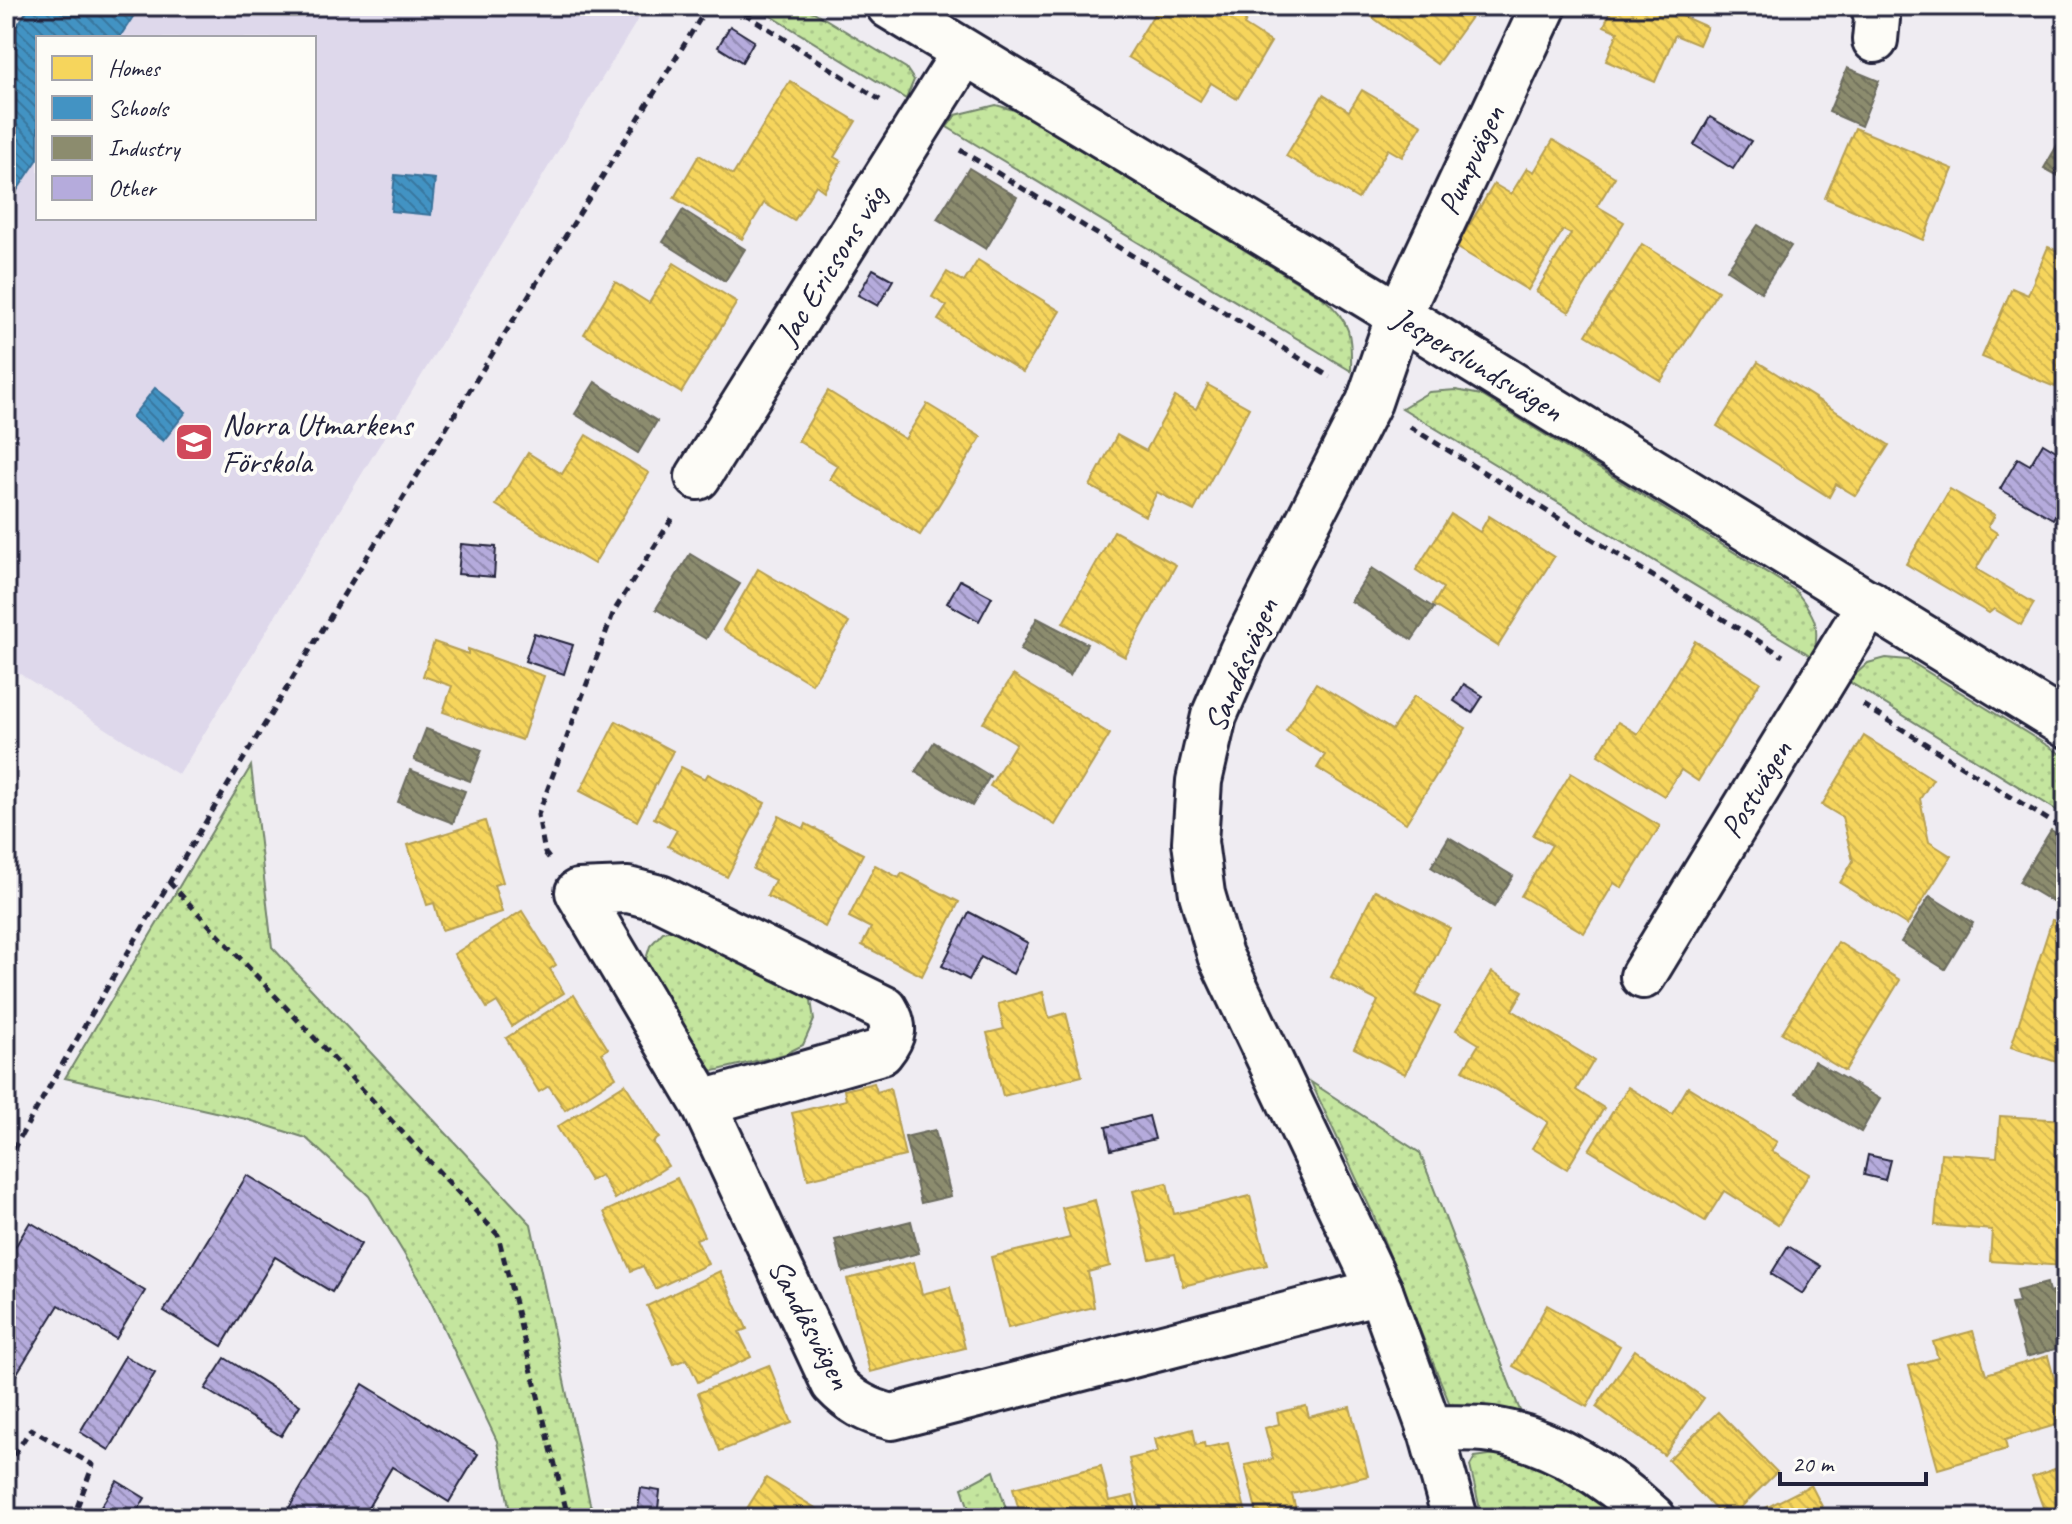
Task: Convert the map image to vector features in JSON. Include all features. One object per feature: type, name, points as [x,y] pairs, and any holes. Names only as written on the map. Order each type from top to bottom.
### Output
[{"type":"street","name":"Jesperslundsvägen","points":[[889,6],[2066,725]]},
{"type":"street","name":"Pumpvägen","points":[[1399,315],[1544,6]]},
{"type":"street","name":"Jac Ericsons väg","points":[[698,477],[964,53]]},
{"type":"street","name":"Sandåsvägen","points":[[1399,315],[1369,402],[1242,651],[1214,716],[1199,781],[1195,842],[1202,894],[1220,955],[1380,1291],[1429,1428],[1455,1518]]},
{"type":"street","name":"Postvägen","points":[[1643,976],[1870,603]]},
{"type":"street","points":[[578,892],[628,890],[660,898],[885,1009],[892,1021],[891,1039],[881,1052],[703,1103]]},
{"type":"street","name":"Sandåsvägen","points":[[578,892],[703,1103],[834,1384],[849,1400],[869,1412],[892,1417],[1380,1291]]},
{"type":"street","points":[[1429,1428],[1491,1430],[1533,1441],[1574,1460],[1620,1489],[1653,1518]]},
{"type":"path","points":[[6,1162],[169,882],[708,6]]},
{"type":"path","points":[[578,892],[545,853],[538,815],[614,611],[698,477]]},
{"type":"path","points":[[169,882],[498,1235],[570,1518]]},
{"type":"path","points":[[6,1467],[31,1429],[93,1465],[73,1518]]},
{"type":"shaded area","name":"Norra Utmarkens Förskola","points":[[119,6],[646,6],[179,775],[6,665],[6,178],[36,132],[36,220],[316,220],[316,36],[99,36]]},
{"type":"green space","points":[[755,6],[804,6],[906,68],[914,80],[906,99]]},
{"type":"green space","points":[[996,105],[1017,111],[1323,298],[1339,314],[1348,330],[1351,371],[947,127],[956,115]]},
{"type":"green space","points":[[1456,390],[1481,395],[1795,590],[1814,621],[1816,637],[1813,657],[1402,408],[1429,392]]},
{"type":"green space","points":[[1886,658],[1908,660],[2066,757],[2066,816],[1848,681],[1868,663]]},
{"type":"green space","points":[[251,766],[272,947],[531,1224],[590,1504],[600,1518],[511,1518],[497,1441],[423,1285],[369,1196],[306,1138],[246,1119],[65,1078]]},
{"type":"green space","points":[[682,928],[800,987],[811,1000],[814,1020],[803,1045],[785,1054],[714,1071],[702,1064],[649,979],[646,959],[650,946],[663,932]]},
{"type":"green space","points":[[1311,1082],[1420,1153],[1524,1421],[1451,1407],[1373,1214]]},
{"type":"green space","points":[[1503,1453],[1546,1460],[1632,1518],[1482,1518],[1470,1466],[1475,1457]]},
{"type":"green space","points":[[994,1471],[1009,1518],[972,1518],[962,1488]]},
{"type":"building: Homes","points":[[1159,6],[1184,6],[1189,9],[1190,6],[1226,6],[1247,19],[1244,25],[1271,42],[1237,99],[1211,83],[1200,101],[1128,57]]},
{"type":"building: Homes","points":[[1357,6],[1464,6],[1474,13],[1437,64]]},
{"type":"building: Homes","points":[[1613,6],[1686,6],[1682,16],[1707,27],[1699,45],[1675,35],[1655,82],[1606,61],[1618,32],[1604,26]]},
{"type":"building: Homes","points":[[790,81],[856,121],[834,157],[841,161],[824,191],[816,185],[794,221],[764,203],[742,239],[674,198],[699,155],[733,175]]},
{"type":"building: Homes","points":[[1362,90],[1422,125],[1402,157],[1388,149],[1358,199],[1286,156],[1323,95],[1349,111]]},
{"type":"building: Homes","points":[[1855,128],[1953,169],[1923,240],[1825,198]]},
{"type":"building: Homes","points":[[1553,140],[1615,177],[1597,206],[1624,222],[1569,312],[1536,292],[1571,234],[1563,230],[1528,290],[1456,247],[1494,184],[1511,194],[1527,168],[1534,172]]},
{"type":"building: Homes","points":[[1642,244],[1718,291],[1661,381],[1586,335]]},
{"type":"building: Homes","points":[[2048,247],[2066,254],[2066,361],[2055,387],[1982,357],[2012,288],[2028,295]]},
{"type":"building: Homes","points":[[978,260],[1060,311],[1023,372],[938,320],[947,306],[932,297],[947,272],[964,282]]},
{"type":"building: Homes","points":[[674,263],[737,302],[681,393],[584,334],[615,282],[649,303]]},
{"type":"building: Homes","points":[[1758,362],[1889,445],[1856,496],[1836,484],[1829,497],[1717,426]]},
{"type":"building: Homes","points":[[1208,385],[1249,408],[1194,511],[1157,492],[1145,516],[1090,486],[1117,435],[1146,451],[1175,397],[1196,409]]},
{"type":"building: Homes","points":[[828,391],[905,439],[927,404],[981,437],[920,535],[830,479],[838,466],[798,441]]},
{"type":"building: Homes","points":[[586,435],[649,473],[594,564],[496,505],[528,453],[562,474]]},
{"type":"building: Homes","points":[[1950,489],[1995,515],[1988,527],[1997,533],[1976,569],[2034,603],[2021,625],[1994,609],[1989,613],[1906,564]]},
{"type":"building: Homes","points":[[1451,514],[1480,532],[1489,516],[1554,557],[1498,646],[1433,605],[1443,588],[1416,570]]},
{"type":"building: Homes","points":[[1114,531],[1176,565],[1125,657],[1063,623]]},
{"type":"building: Homes","points":[[758,569],[849,623],[812,684],[723,630]]},
{"type":"building: Homes","points":[[1695,641],[1760,682],[1698,781],[1681,770],[1664,796],[1598,755],[1618,722],[1638,734]]},
{"type":"building: Homes","points":[[434,642],[468,654],[468,649],[544,676],[522,740],[443,712],[452,686],[423,676]]},
{"type":"building: Homes","points":[[1013,675],[1110,734],[1055,825],[990,786],[1016,743],[983,723]]},
{"type":"building: Homes","points":[[1316,683],[1392,730],[1414,696],[1466,728],[1406,823],[1317,768],[1325,755],[1286,731]]},
{"type":"building: Homes","points":[[616,721],[673,751],[637,821],[580,791]]},
{"type":"building: Homes","points":[[1864,736],[1933,779],[1920,799],[1929,842],[1951,856],[1907,925],[1840,883],[1853,861],[1842,817],[1822,805]]},
{"type":"building: Homes","points":[[681,767],[705,779],[708,774],[765,803],[727,877],[668,846],[677,830],[654,818]]},
{"type":"building: Homes","points":[[1571,773],[1660,826],[1622,888],[1614,883],[1584,933],[1521,896],[1552,845],[1533,835]]},
{"type":"building: Homes","points":[[779,816],[804,829],[806,824],[863,854],[825,927],[767,896],[775,880],[753,869]]},
{"type":"building: Homes","points":[[485,821],[503,882],[494,885],[502,912],[442,930],[434,903],[427,905],[408,845]]},
{"type":"building: Homes","points":[[875,865],[899,878],[902,873],[959,902],[922,976],[862,945],[871,928],[849,917]]},
{"type":"building: Homes","points":[[1375,890],[1450,928],[1416,995],[1440,1007],[1405,1074],[1354,1048],[1378,1001],[1331,977]]},
{"type":"building: Homes","points":[[522,911],[556,965],[550,969],[564,993],[512,1026],[497,1002],[487,1008],[454,954]]},
{"type":"building: Homes","points":[[2052,920],[2066,924],[2066,1065],[2011,1047]]},
{"type":"building: Homes","points":[[1838,942],[1900,980],[1845,1071],[1782,1033]]},
{"type":"building: Homes","points":[[1492,972],[1523,991],[1512,1010],[1594,1060],[1576,1090],[1604,1108],[1567,1169],[1532,1148],[1548,1122],[1463,1070],[1479,1044],[1456,1030]]},
{"type":"building: Homes","points":[[1043,992],[1049,1018],[1066,1013],[1082,1076],[1003,1096],[987,1033],[1004,1029],[998,1004]]},
{"type":"building: Homes","points":[[574,995],[608,1049],[602,1053],[616,1077],[565,1110],[549,1086],[539,1092],[506,1038]]},
{"type":"building: Homes","points":[[874,1083],[877,1092],[890,1088],[905,1156],[808,1179],[792,1113],[846,1100],[844,1090]]},
{"type":"building: Homes","points":[[625,1084],[659,1138],[653,1142],[668,1166],[615,1199],[601,1175],[590,1181],[557,1127]]},
{"type":"building: Homes","points":[[1628,1087],[1672,1114],[1688,1087],[1777,1142],[1771,1151],[1809,1174],[1778,1225],[1724,1191],[1705,1221],[1589,1150]]},
{"type":"building: Homes","points":[[2000,1116],[2066,1120],[2065,1266],[1990,1261],[1992,1230],[1935,1225],[1941,1153],[1997,1157]]},
{"type":"building: Homes","points":[[677,1178],[704,1236],[696,1239],[708,1264],[655,1289],[643,1266],[631,1271],[604,1212]]},
{"type":"building: Homes","points":[[1167,1183],[1174,1214],[1250,1196],[1267,1265],[1183,1286],[1175,1254],[1150,1259],[1133,1191]]},
{"type":"building: Homes","points":[[1095,1200],[1110,1266],[1088,1272],[1094,1307],[1008,1328],[991,1257],[1070,1238],[1062,1208]]},
{"type":"building: Homes","points":[[914,1262],[922,1294],[950,1287],[965,1348],[870,1372],[847,1279]]},
{"type":"building: Homes","points":[[720,1271],[747,1329],[739,1332],[751,1357],[698,1382],[687,1359],[674,1364],[647,1306]]},
{"type":"building: Homes","points":[[1547,1305],[1620,1346],[1587,1407],[1513,1366]]},
{"type":"building: Homes","points":[[1973,1331],[1986,1374],[2048,1356],[2066,1422],[2005,1440],[2007,1449],[1938,1469],[1909,1366],[1938,1358],[1933,1342]]},
{"type":"building: Homes","points":[[1635,1350],[1704,1398],[1664,1455],[1596,1407]]},
{"type":"building: Homes","points":[[769,1365],[792,1423],[720,1451],[698,1393]]},
{"type":"building: Homes","points":[[1306,1406],[1309,1417],[1350,1407],[1368,1476],[1292,1494],[1298,1518],[1258,1518],[1245,1465],[1273,1459],[1265,1428],[1279,1424],[1277,1413]]},
{"type":"building: Homes","points":[[1718,1412],[1777,1472],[1730,1518],[1724,1518],[1668,1460]]},
{"type":"building: Homes","points":[[1193,1429],[1196,1445],[1204,1443],[1205,1448],[1228,1443],[1246,1513],[1227,1518],[1143,1518],[1129,1459],[1158,1452],[1155,1439]]},
{"type":"building: Homes","points":[[2066,1465],[2066,1518],[2047,1518],[2032,1477]]},
{"type":"building: Homes","points":[[1101,1466],[1109,1501],[1133,1496],[1138,1518],[1021,1518],[1013,1488]]},
{"type":"building: Homes","points":[[766,1478],[832,1518],[741,1518]]},
{"type":"building: Homes","points":[[1811,1485],[1828,1518],[1746,1518]]},
{"type":"building: Schools","points":[[30,6],[140,6],[120,36],[36,36],[36,162],[6,207],[6,42]]},
{"type":"building: Schools","points":[[395,175],[435,179],[431,215],[391,211]]},
{"type":"building: Schools","points":[[155,388],[186,412],[163,441],[132,417]]},
{"type":"building: Industry","points":[[1847,68],[1879,81],[1861,126],[1829,112]]},
{"type":"building: Industry","points":[[2066,130],[2066,180],[2044,168]]},
{"type":"building: Industry","points":[[969,168],[1017,197],[986,249],[937,219]]},
{"type":"building: Industry","points":[[683,210],[745,249],[725,281],[663,242]]},
{"type":"building: Industry","points":[[1758,225],[1791,246],[1761,292],[1727,270]]},
{"type":"building: Industry","points":[[595,382],[657,421],[638,453],[575,414]]},
{"type":"building: Industry","points":[[690,554],[740,584],[706,639],[656,609]]},
{"type":"building: Industry","points":[[1372,568],[1434,608],[1412,640],[1351,601]]},
{"type":"building: Industry","points":[[1037,618],[1087,644],[1070,676],[1020,650]]},
{"type":"building: Industry","points":[[426,729],[482,750],[470,781],[414,760]]},
{"type":"building: Industry","points":[[934,742],[990,776],[972,806],[915,772]]},
{"type":"building: Industry","points":[[410,770],[465,791],[453,823],[398,802]]},
{"type":"building: Industry","points":[[2051,830],[2066,839],[2066,910],[2019,882]]},
{"type":"building: Industry","points":[[1449,837],[1513,876],[1494,907],[1431,867]]},
{"type":"building: Industry","points":[[1930,896],[1973,923],[1945,969],[1901,942]]},
{"type":"building: Industry","points":[[1814,1061],[1880,1099],[1861,1132],[1796,1093]]},
{"type":"building: Industry","points":[[935,1130],[951,1196],[921,1203],[905,1137]]},
{"type":"building: Industry","points":[[911,1221],[919,1253],[843,1272],[835,1240]]},
{"type":"building: Industry","points":[[2047,1283],[2049,1293],[2059,1290],[2066,1317],[2066,1346],[2026,1357],[2011,1304],[2019,1303],[2016,1291]]},
{"type":"building: Other","points":[[730,26],[754,41],[742,62],[718,47]]},
{"type":"building: Other","points":[[1710,117],[1751,141],[1733,169],[1694,145]]},
{"type":"building: Other","points":[[873,269],[893,280],[878,306],[858,295]]},
{"type":"building: Other","points":[[2043,443],[2066,457],[2066,497],[2053,519],[2000,489],[2018,458],[2030,465]]},
{"type":"building: Other","points":[[461,544],[496,547],[494,577],[458,574]]},
{"type":"building: Other","points":[[960,580],[992,597],[979,621],[947,603]]},
{"type":"building: Other","points":[[534,633],[573,645],[564,674],[525,661]]},
{"type":"building: Other","points":[[1464,684],[1483,696],[1472,713],[1454,701]]},
{"type":"building: Other","points":[[969,912],[1028,943],[1013,974],[981,957],[969,980],[942,966]]},
{"type":"building: Other","points":[[1149,1116],[1155,1139],[1111,1150],[1106,1127]]},
{"type":"building: Other","points":[[1868,1155],[1890,1160],[1885,1180],[1864,1175]]},
{"type":"building: Other","points":[[247,1175],[361,1244],[332,1292],[275,1257],[222,1346],[164,1311]]},
{"type":"building: Other","points":[[30,1222],[145,1291],[116,1339],[59,1305],[6,1391],[6,1262]]},
{"type":"building: Other","points":[[1788,1246],[1821,1266],[1803,1294],[1771,1274]]},
{"type":"building: Other","points":[[125,1356],[155,1373],[109,1450],[80,1432]]},
{"type":"building: Other","points":[[225,1358],[300,1405],[281,1436],[205,1389]]},
{"type":"building: Other","points":[[363,1384],[478,1454],[449,1502],[392,1467],[362,1518],[283,1518]]},
{"type":"building: Other","points":[[117,1481],[145,1498],[133,1518],[94,1518]]},
{"type":"building: Other","points":[[641,1488],[660,1491],[657,1517],[637,1514]]},
{"type":"place","name":"Norra Utmarkens Förskola","points":[[194,442]]}]
